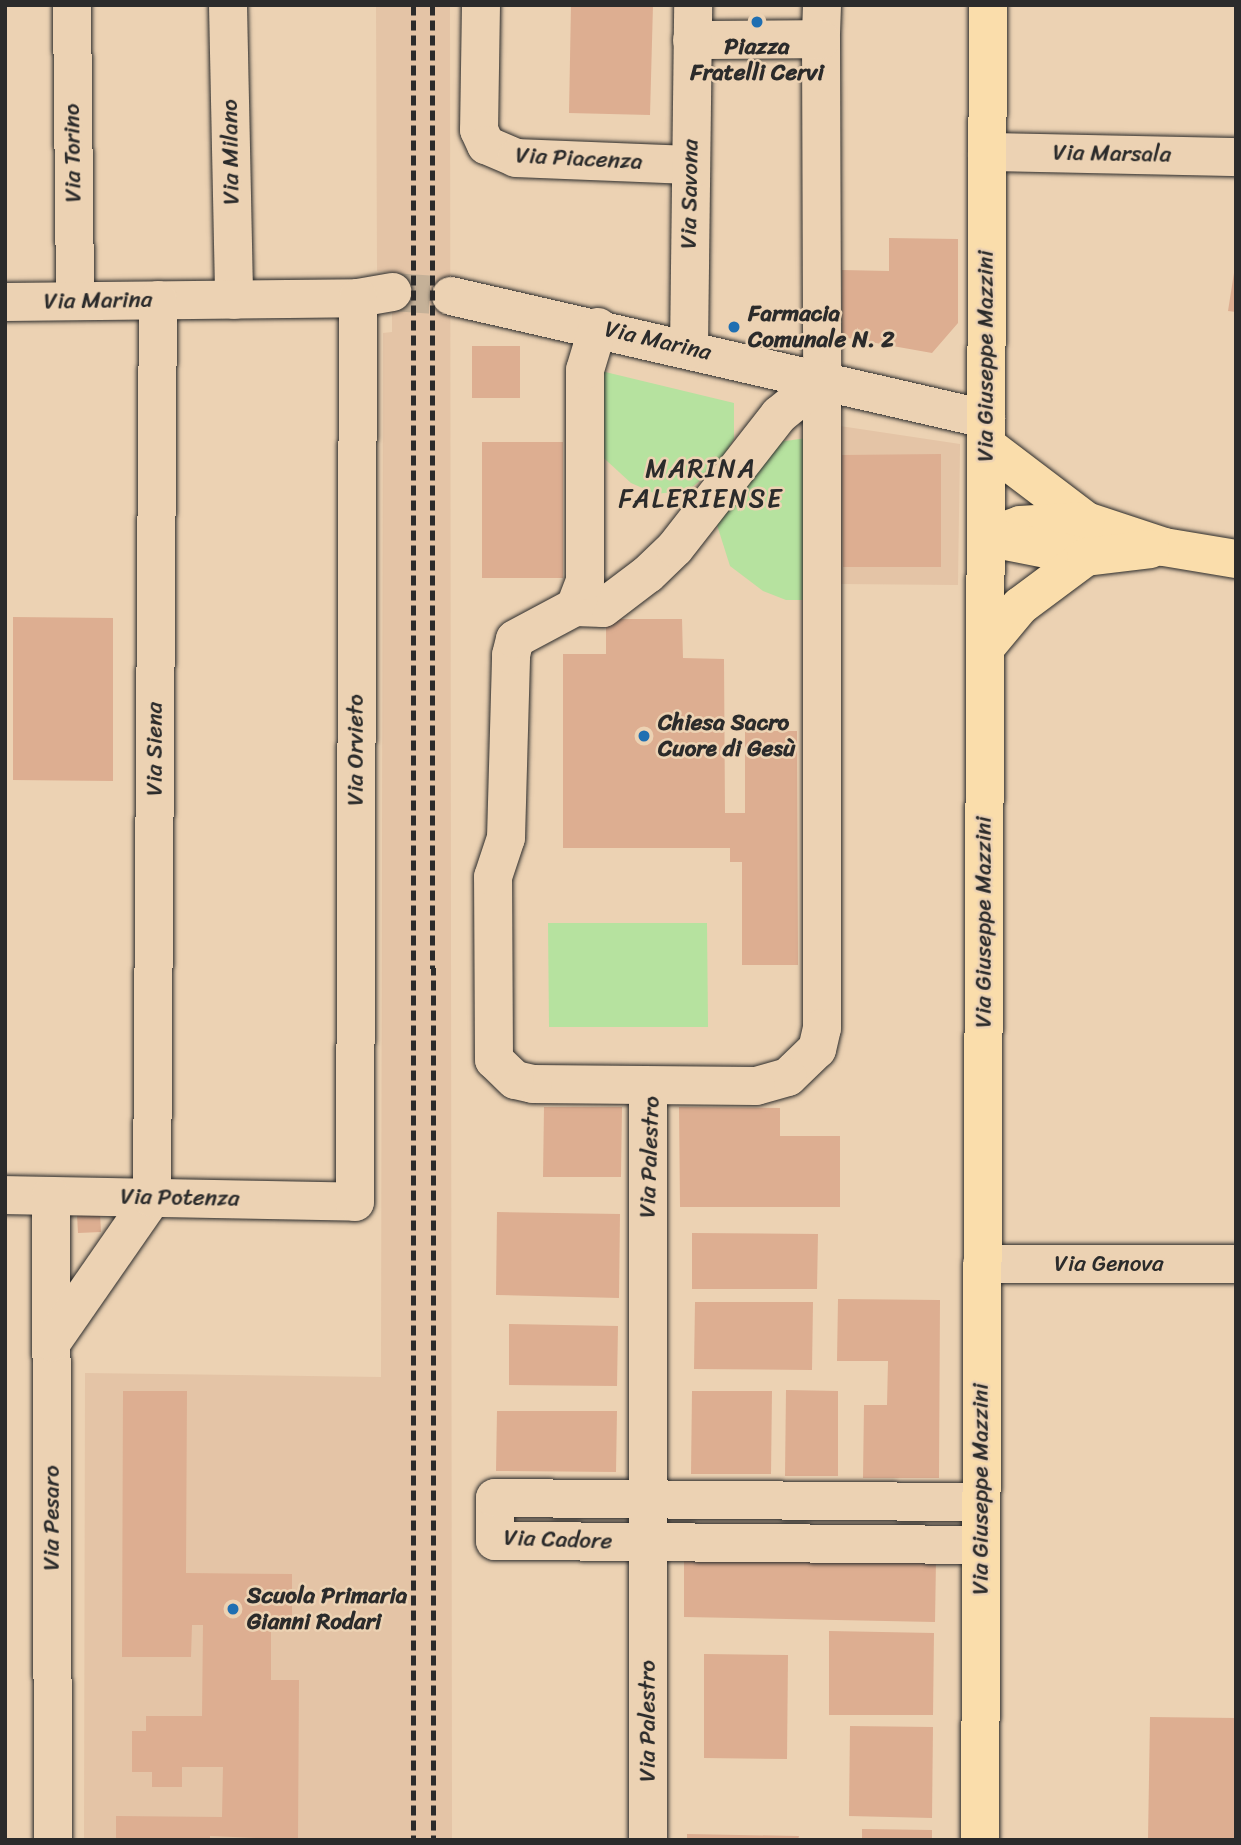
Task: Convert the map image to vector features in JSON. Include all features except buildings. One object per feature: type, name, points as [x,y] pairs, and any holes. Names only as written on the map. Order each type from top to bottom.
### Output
[{"type":"main road","name":"Via Giuseppe Mazzini","points":[[980,1840],[988,5]]},
{"type":"main road","points":[[986,432],[1086,539]]},
{"type":"main road","points":[[986,537],[1086,539],[1164,547],[1236,559]]},
{"type":"main road","points":[[985,648],[1020,606],[1086,539]]},
{"type":"street","name":"Via Torino","points":[[72,5],[75,301]]},
{"type":"street","name":"Via Milano","points":[[228,5],[234,300]]},
{"type":"street","name":"Via Piacenza","points":[[481,5],[479,130],[486,145],[516,158],[690,165]]},
{"type":"street","points":[[692,23],[821,22]]},
{"type":"street","name":"Via Palestro","points":[[648,1840],[648,1086],[756,1086],[788,1077],[817,1049],[822,1028],[821,22]]},
{"type":"street","name":"Via Savona","points":[[689,348],[692,23]]},
{"type":"street","name":"Via Marsala","points":[[987,152],[1236,156]]},
{"type":"street","name":"Via Marina","points":[[5,302],[381,299]]},
{"type":"street","name":"Via Orvieto","points":[[355,1202],[381,299]]},
{"type":"street","name":"Via Siena","points":[[152,1198],[158,300]]},
{"type":"street","name":"Via Marina","points":[[451,303],[598,327],[822,380],[986,432]]},
{"type":"street","points":[[575,607],[585,581],[585,370],[598,327]]},
{"type":"street","points":[[648,1086],[533,1084],[515,1080],[494,1060],[493,877],[506,838],[510,655],[516,639],[523,633],[575,607],[603,608],[648,574],[675,548],[779,415],[822,380]]},
{"type":"street","name":"Via Potenza","points":[[5,1195],[355,1202]]},
{"type":"street","name":"Via Pesaro","points":[[51,1196],[53,1840]]},
{"type":"street","points":[[52,1342],[152,1198]]},
{"type":"street","name":"Via Genova","points":[[982,1264],[1236,1264]]},
{"type":"street","name":"Via Cadore","points":[[981,1502],[495,1498],[495,1541],[981,1545]]},
{"type":"shaded area","points":[[376,5],[450,5],[452,1840],[84,1840],[85,1373],[381,1377],[383,333],[392,332],[392,272],[377,271]]},
{"type":"shaded area","points":[[840,426],[960,444],[958,585],[841,584]]},
{"type":"green space","points":[[597,370],[734,403],[734,439],[718,465],[689,490],[656,494],[631,483],[595,450]]},
{"type":"green space","points":[[807,438],[806,600],[786,600],[763,591],[730,566],[717,525],[778,442]]},
{"type":"green space","points":[[548,923],[707,923],[708,1027],[549,1027]]},
{"type":"tunnel","points":[[392,292],[451,296]]},
{"type":"railway","points":[[413,5],[413,1840]]},
{"type":"railway","points":[[432,5],[434,1840]]},
{"type":"place","name":"Piazza Fratelli Cervi","points":[[757,22]]},
{"type":"place","name":"Farmacia Comunale N. 2","points":[[734,327]]},
{"type":"place","name":"Chiesa Sacro Cuore di Gesù","points":[[644,736]]},
{"type":"place","name":"Scuola Primaria Gianni Rodari","points":[[233,1609]]},
{"type":"district","name":"MARINA FALERIENSE","points":[[701,484]]}]
